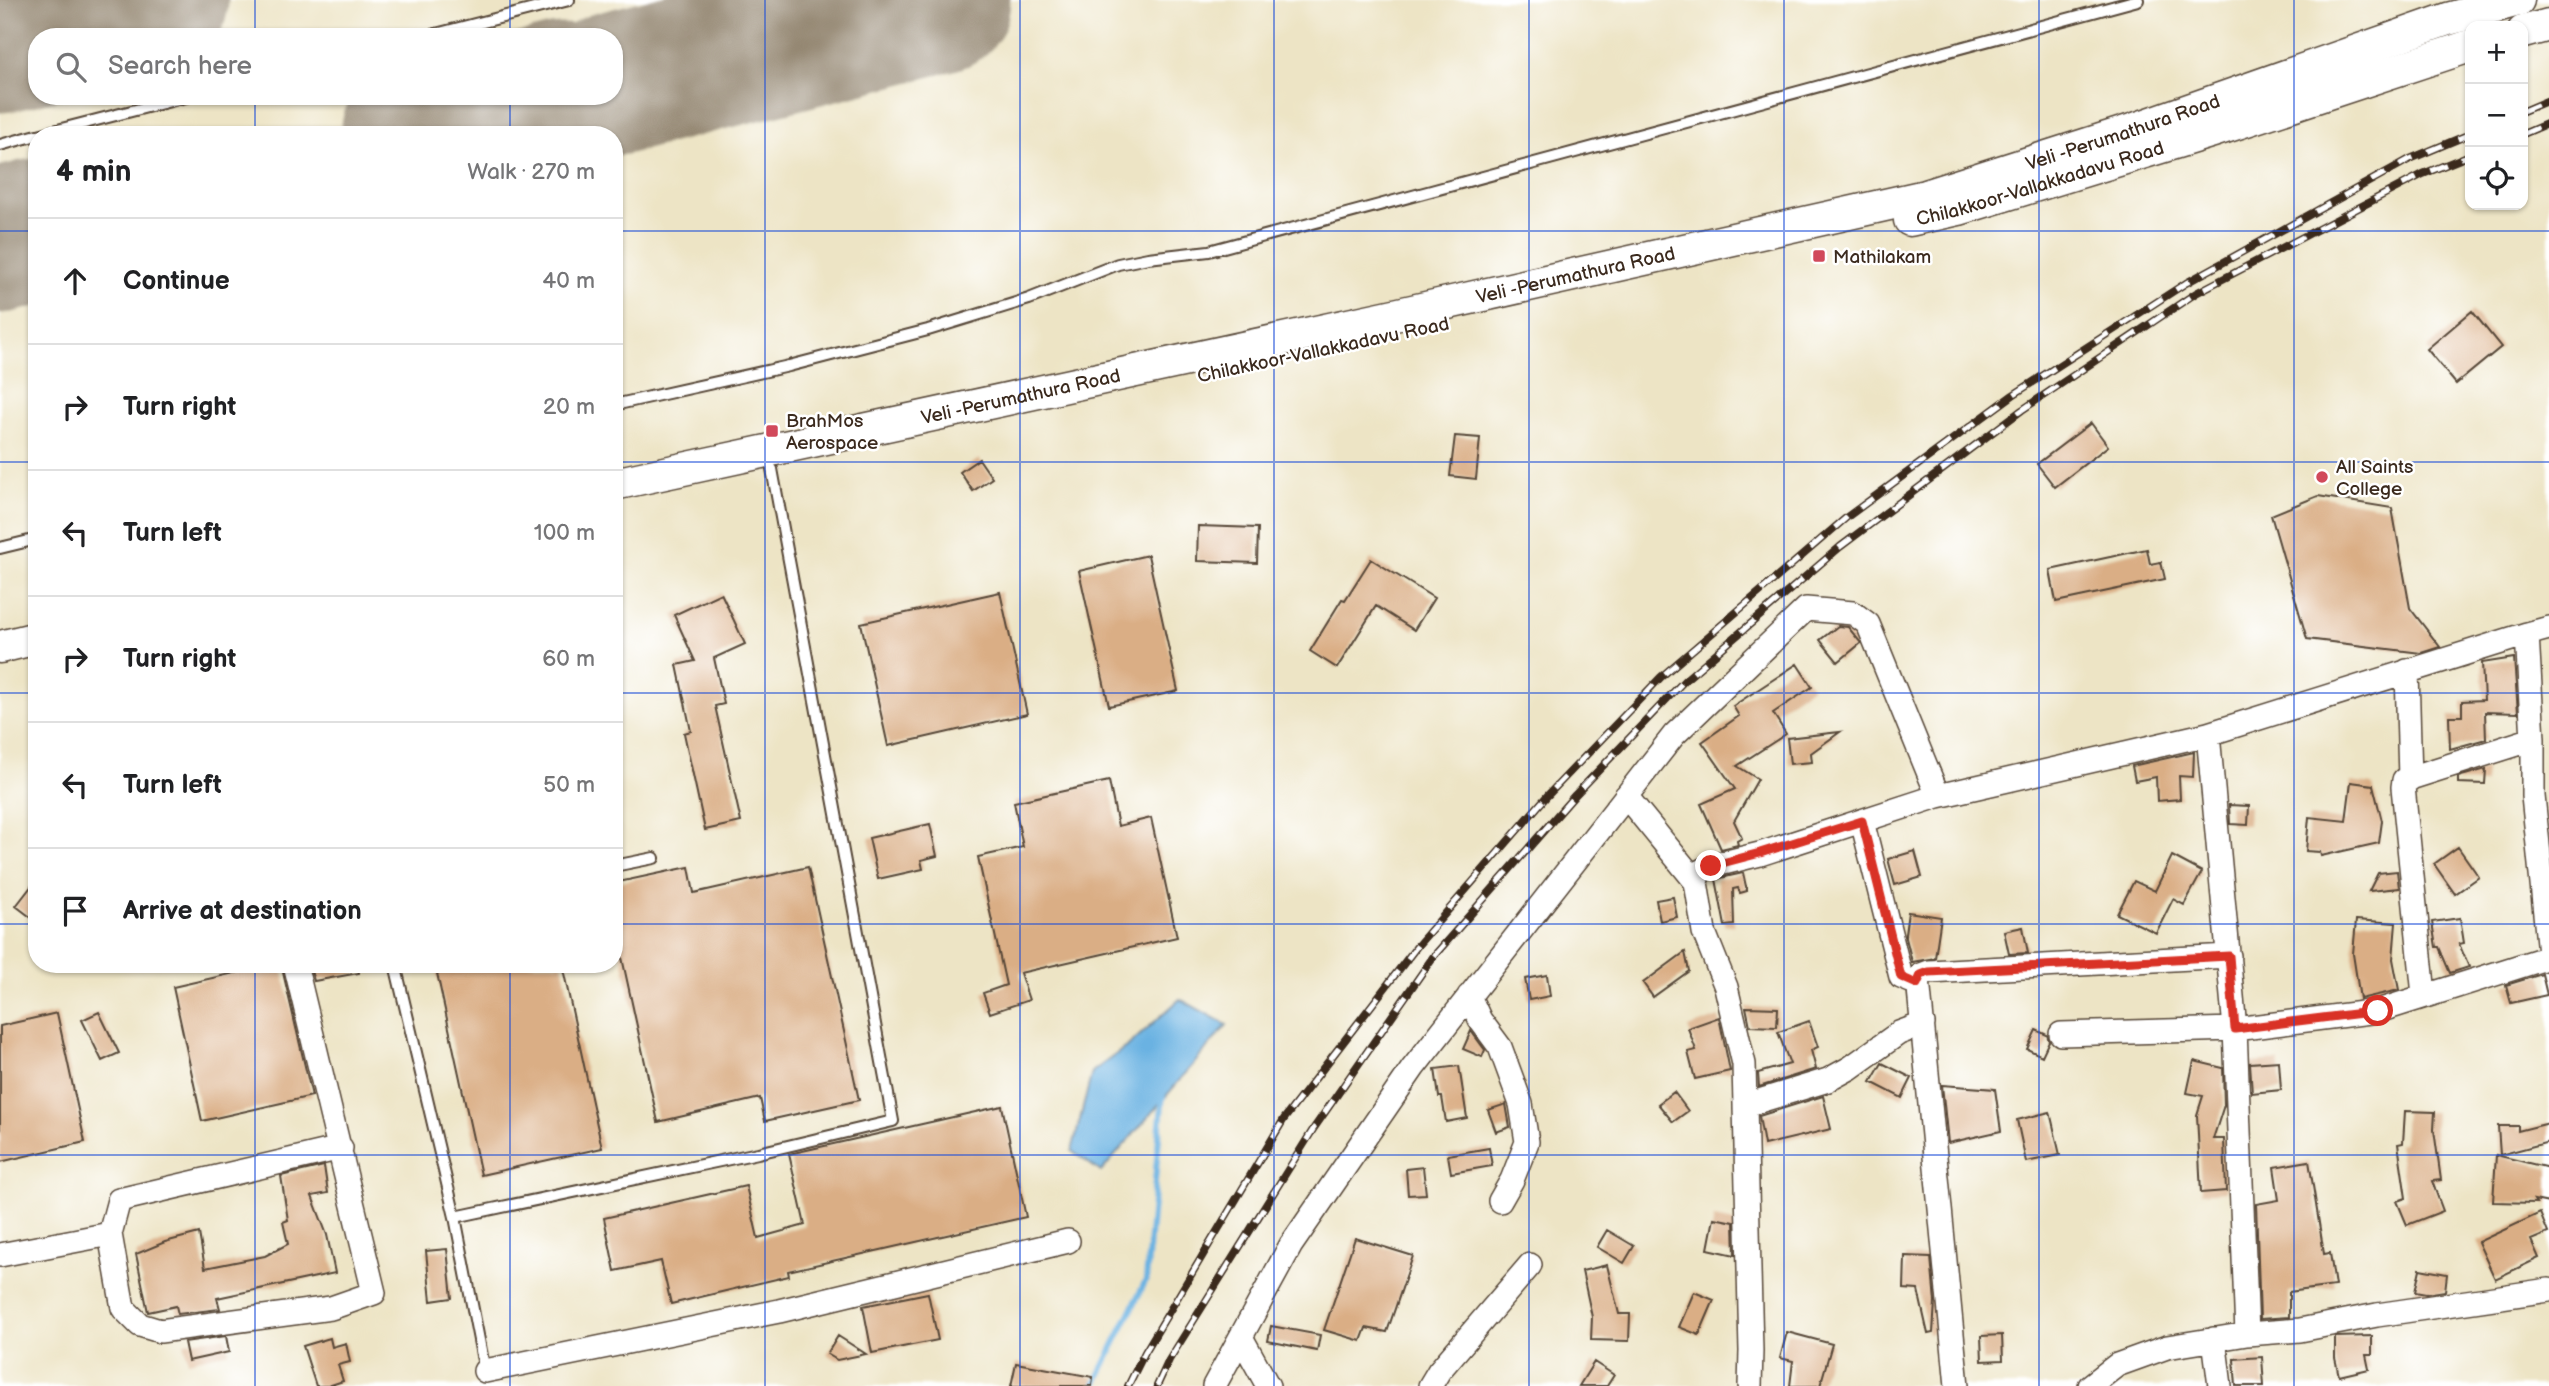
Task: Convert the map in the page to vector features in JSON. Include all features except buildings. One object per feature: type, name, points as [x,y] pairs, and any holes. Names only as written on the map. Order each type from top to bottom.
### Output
[{"type":"main road","name":"Veli -Perumathura Road","points":[[623,482],[1399,314],[1925,196],[2129,131],[2448,19],[2518,0]]},
{"type":"main road","points":[[2528,30],[2549,24]]},
{"type":"main road","name":"Chilakkoor-Vallakkadavu Road","points":[[623,502],[1959,209],[2213,131],[2465,48]]},
{"type":"main road","points":[[0,625],[28,618]]},
{"type":"main road","points":[[0,647],[28,640]]},
{"type":"street","points":[[1214,1386],[1290,1245],[1412,1068],[1674,735],[1806,609],[1853,613],[1868,624],[1938,796]]},
{"type":"street","points":[[1750,1386],[1744,1064],[1726,987],[1704,932],[1696,882],[1699,872],[1938,796],[2208,734],[2538,631],[2533,796],[2549,955],[2378,1011],[2235,1029],[2062,1034]]},
{"type":"street","points":[[2407,671],[2410,779]]},
{"type":"street","points":[[2208,734],[2235,1029],[2246,1334]]},
{"type":"street","points":[[2424,995],[2404,780],[2533,739]]},
{"type":"street","points":[[1626,796],[1696,882]]},
{"type":"street","points":[[1862,821],[1901,977],[1917,984]]},
{"type":"street","points":[[1957,1386],[1917,984],[1921,975],[1929,972],[2229,956]]},
{"type":"street","points":[[297,973],[341,1148],[374,1293],[331,1308],[160,1331],[141,1325],[123,1308],[110,1234],[119,1200],[341,1148]]},
{"type":"street","points":[[1469,996],[1480,1020],[1500,1048],[1521,1104],[1527,1142],[1512,1180],[1500,1201]]},
{"type":"street","points":[[1746,1105],[1828,1080],[1872,1054],[1899,1033],[1923,1024]]},
{"type":"street","points":[[0,1255],[110,1234]]},
{"type":"street","points":[[485,1371],[779,1311],[1068,1241]]},
{"type":"street","points":[[1430,1386],[1439,1371],[1530,1265]]},
{"type":"street","points":[[2090,1386],[2117,1365],[2168,1347],[2246,1334],[2300,1331],[2378,1315],[2549,1290]]},
{"type":"street","points":[[1241,1337],[1268,1386]]},
{"type":"street","points":[[2214,1339],[2220,1386]]},
{"type":"lane","points":[[459,28],[569,0]]},
{"type":"lane","points":[[623,403],[826,357],[928,330],[1028,299],[1118,264],[1209,251],[2138,0]]},
{"type":"lane","points":[[73,126],[155,105]]},
{"type":"lane","points":[[0,145],[28,138]]},
{"type":"lane","points":[[455,1217],[758,1153],[893,1121],[772,469]]},
{"type":"lane","points":[[0,548],[28,541]]},
{"type":"lane","points":[[623,864],[654,858]]},
{"type":"lane","points":[[397,973],[455,1217],[485,1371]]},
{"type":"water","points":[[1180,999],[1227,1025],[1101,1172],[1072,1151],[1092,1072],[1130,1044]]},
{"type":"waterway","points":[[1094,1386],[1146,1280],[1163,1093]]},
{"type":"runway","points":[[47,28],[156,0]]},
{"type":"runway","points":[[623,81],[938,0]]},
{"type":"runway","points":[[0,40],[28,33]]},
{"type":"runway","points":[[448,126],[528,105]]},
{"type":"runway","points":[[0,241],[28,233]]},
{"type":"railway","points":[[2528,109],[2549,100]]},
{"type":"railway","points":[[2528,132],[2549,123]]},
{"type":"railway","points":[[1128,1386],[1145,1352],[1284,1119],[1418,945],[1547,796],[1661,677],[1847,517],[2013,395],[2186,283],[2410,159],[2465,136]]},
{"type":"railway","points":[[1157,1386],[1169,1360],[1314,1128],[1433,957],[1575,795],[1685,680],[1840,547],[2022,410],[2196,293],[2423,174],[2465,157]]},
{"type":"place","name":"Mathilakam","points":[[1819,256]]},
{"type":"place","name":"BrahMos Aerospace","points":[[772,431]]},
{"type":"place","name":"All Saints College","points":[[2322,477]]},
{"type":"route","points":[[1711,866],[1862,821],[1901,977],[1917,984],[1921,975],[1929,972],[2229,956],[2235,1029],[2378,1011]]}]
